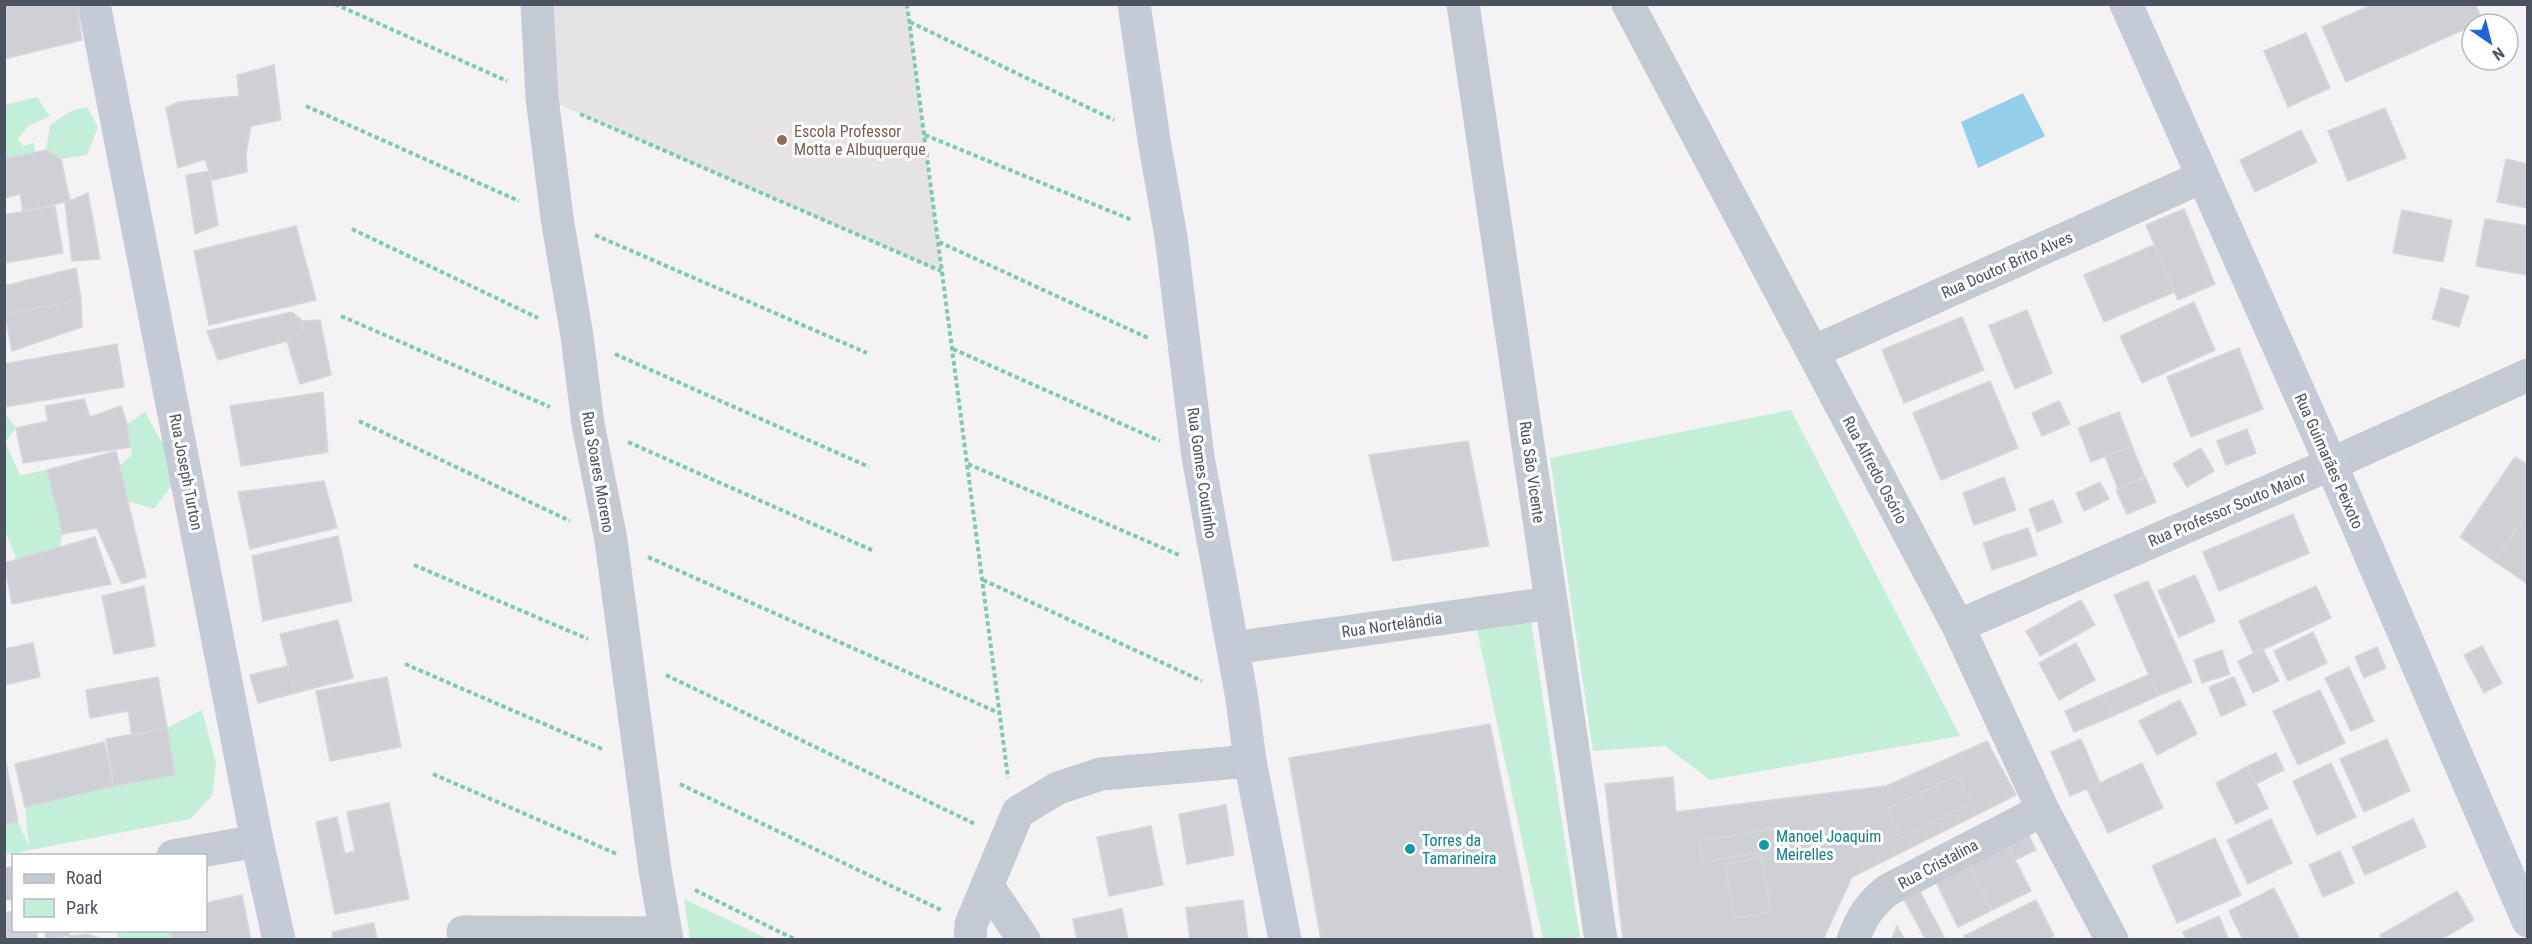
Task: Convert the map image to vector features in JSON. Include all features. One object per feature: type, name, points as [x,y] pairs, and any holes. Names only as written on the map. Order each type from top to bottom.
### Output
[{"type":"street","name":"Rua Joseph Turton","points":[[94,4],[257,841],[279,939]]},
{"type":"street","name":"Rua Soares Moreno","points":[[537,4],[542,97],[588,424],[610,540],[643,766],[655,870],[667,936]]},
{"type":"street","name":"Rua Gomes Coutinho","points":[[1134,4],[1154,140],[1172,237],[1198,458],[1242,699],[1250,761],[1285,939]]},
{"type":"street","name":"Rua São Vicente","points":[[1463,4],[1601,939]]},
{"type":"street","name":"Rua Alfredo Osório","points":[[1628,4],[1958,626],[2043,810],[2112,939]]},
{"type":"street","name":"Rua Guimarães Peixoto","points":[[2126,4],[2331,464],[2528,921]]},
{"type":"street","name":"Rua Doutor Brito Alves","points":[[1813,352],[2202,177]]},
{"type":"street","name":"Rua Professor Souto Maior","points":[[1958,626],[2331,464],[2528,375]]},
{"type":"street","name":"Rua Nortelândia","points":[[1233,648],[1551,603]]},
{"type":"street","points":[[970,932],[1012,825],[1058,788],[1101,774],[1250,761]]},
{"type":"street","name":"Rua Cristalina","points":[[1853,939],[1860,921],[1873,902],[1888,890],[2043,810]]},
{"type":"street","points":[[179,854],[257,841]]},
{"type":"street","points":[[987,885],[1024,939]]},
{"type":"street","points":[[463,932],[667,936]]},
{"type":"path","points":[[335,4],[942,272]]},
{"type":"path","points":[[414,565],[1012,825],[968,464],[907,4]]},
{"type":"path","points":[[910,22],[1154,140]]},
{"type":"path","points":[[924,135],[1172,237]]},
{"type":"path","points":[[939,241],[1186,356]]},
{"type":"path","points":[[952,349],[1198,458]]},
{"type":"path","points":[[360,421],[610,540],[999,712]]},
{"type":"path","points":[[968,464],[1217,571]]},
{"type":"path","points":[[982,580],[1242,699]]},
{"type":"path","points":[[405,664],[643,766],[970,932]]},
{"type":"shaded area","name":"Escola Professor Motta e Albuquerque","points":[[537,5],[907,5],[942,272],[542,97]]},
{"type":"green space","points":[[37,97],[50,116],[28,126],[18,139],[23,146],[34,143],[35,153],[5,159],[4,105]]},
{"type":"green space","points":[[87,107],[98,127],[87,155],[61,159],[46,150],[50,125],[71,111]]},
{"type":"green space","points":[[1791,410],[1960,736],[1710,780],[1665,746],[1593,751],[1550,458]]},
{"type":"green space","points":[[145,412],[159,438],[175,456],[175,481],[154,509],[128,501],[120,465],[132,455],[127,424]]},
{"type":"green space","points":[[4,413],[16,428],[5,442],[20,475],[47,470],[63,534],[59,548],[17,560],[5,531]]},
{"type":"green space","points":[[1530,614],[1580,939],[1543,939],[1476,625]]},
{"type":"green space","points":[[202,710],[216,764],[212,796],[190,819],[5,855],[4,825],[18,822],[29,847],[25,807],[114,786],[175,775],[167,728]]},
{"type":"green space","points":[[684,899],[768,939],[690,939]]},
{"type":"green space","points":[[116,932],[170,932],[172,939],[118,939]]},
{"type":"water","points":[[2023,93],[2045,136],[1978,168],[1961,122]]},
{"type":"building","points":[[4,4],[77,4],[82,40],[4,59]]},
{"type":"building","points":[[2374,4],[2475,4],[2479,12],[2460,12],[2460,31],[2346,82],[2322,27]]},
{"type":"building","points":[[2306,33],[2330,88],[2288,107],[2264,51]]},
{"type":"building","points":[[274,65],[281,120],[251,126],[246,154],[247,172],[212,180],[205,159],[178,168],[166,108],[178,102],[239,96],[237,75]]},
{"type":"building","points":[[2385,108],[2406,158],[2348,181],[2328,131]]},
{"type":"building","points":[[2301,130],[2317,162],[2255,192],[2240,160]]},
{"type":"building","points":[[46,150],[61,159],[70,201],[23,211],[20,194],[4,198],[4,159]]},
{"type":"building","points":[[2506,159],[2528,164],[2528,208],[2497,202]]},
{"type":"building","points":[[209,171],[218,225],[195,234],[186,175]]},
{"type":"building","points":[[88,193],[100,259],[72,261],[65,203]]},
{"type":"building","points":[[55,206],[63,253],[4,263],[4,215]]},
{"type":"building","points":[[2184,209],[2215,284],[2178,300],[2146,225]]},
{"type":"building","points":[[2402,210],[2452,220],[2443,262],[2393,253]]},
{"type":"building","points":[[2485,219],[2528,226],[2528,275],[2476,266]]},
{"type":"building","points":[[296,226],[316,300],[209,325],[194,251]]},
{"type":"building","points":[[2154,245],[2174,292],[2104,322],[2084,275]]},
{"type":"building","points":[[76,268],[81,300],[5,314],[4,286]]},
{"type":"building","points":[[2441,288],[2469,296],[2459,327],[2432,319]]},
{"type":"building","points":[[81,300],[82,327],[12,351],[5,314]]},
{"type":"building","points":[[2194,302],[2215,350],[2142,383],[2120,336]]},
{"type":"building","points":[[2027,310],[2052,373],[2015,389],[1989,326]]},
{"type":"building","points":[[292,312],[303,321],[301,332],[287,341],[218,360],[207,331]]},
{"type":"building","points":[[1962,317],[1984,370],[1904,403],[1882,350]]},
{"type":"building","points":[[320,320],[331,375],[300,384],[287,341],[301,332],[303,321]]},
{"type":"building","points":[[117,344],[124,387],[4,407],[4,364]]},
{"type":"building","points":[[2239,348],[2263,409],[2191,437],[2167,377]]},
{"type":"building","points":[[1990,381],[2018,448],[1941,480],[1913,413]]},
{"type":"building","points":[[323,392],[328,452],[241,466],[230,406]]},
{"type":"building","points":[[84,399],[90,417],[121,406],[127,424],[130,447],[23,463],[16,428],[48,421],[45,406]]},
{"type":"building","points":[[2059,401],[2070,424],[2042,436],[2032,413]]},
{"type":"building","points":[[2119,412],[2132,446],[2091,462],[2078,428]]},
{"type":"building","points":[[2247,429],[2256,453],[2226,465],[2217,441]]},
{"type":"building","points":[[1468,441],[1489,546],[1393,561],[1369,455]]},
{"type":"building","points":[[2132,446],[2145,478],[2118,489],[2105,456]]},
{"type":"building","points":[[2201,448],[2214,471],[2187,487],[2173,464]]},
{"type":"building","points":[[116,451],[146,577],[122,584],[97,528],[63,534],[47,470]]},
{"type":"building","points":[[2515,457],[2528,465],[2528,512],[2494,561],[2460,537]]},
{"type":"building","points":[[2145,476],[2156,502],[2127,514],[2116,490]]},
{"type":"building","points":[[2004,477],[2016,510],[1974,525],[1963,493]]},
{"type":"building","points":[[324,481],[337,528],[250,549],[238,492]]},
{"type":"building","points":[[2100,482],[2109,499],[2084,511],[2076,493]]},
{"type":"building","points":[[2053,500],[2062,522],[2037,532],[2029,509]]},
{"type":"building","points":[[2528,512],[2528,584],[2494,561]]},
{"type":"building","points":[[2293,514],[2309,553],[2219,591],[2203,552]]},
{"type":"building","points":[[2028,528],[2037,555],[1992,570],[1983,543]]},
{"type":"building","points":[[338,536],[352,601],[263,621],[252,556]]},
{"type":"building","points":[[95,537],[111,584],[12,604],[4,563]]},
{"type":"building","points":[[2195,575],[2215,621],[2179,637],[2158,591]]},
{"type":"building","points":[[2148,581],[2192,682],[2158,696],[2114,595]]},
{"type":"building","points":[[144,586],[155,646],[114,654],[102,596]]},
{"type":"building","points":[[2316,586],[2331,618],[2254,654],[2239,621]]},
{"type":"building","points":[[2081,600],[2095,625],[2040,656],[2026,631]]},
{"type":"building","points":[[338,620],[353,678],[295,693],[280,634]]},
{"type":"building","points":[[2313,632],[2327,663],[2288,681],[2274,651]]},
{"type":"building","points":[[33,643],[40,677],[4,685],[4,649]]},
{"type":"building","points":[[2076,643],[2095,680],[2059,700],[2039,663]]},
{"type":"building","points":[[2482,646],[2502,683],[2484,693],[2464,655]]},
{"type":"building","points":[[2377,647],[2386,668],[2364,678],[2355,657]]},
{"type":"building","points":[[2263,649],[2279,681],[2253,693],[2238,661]]},
{"type":"building","points":[[2222,650],[2230,674],[2202,683],[2194,660]]},
{"type":"building","points":[[288,666],[295,693],[258,703],[250,675]]},
{"type":"building","points":[[2349,667],[2374,721],[2351,731],[2325,678]]},
{"type":"building","points":[[2148,675],[2158,696],[2113,716],[2104,694]]},
{"type":"building","points":[[158,677],[167,728],[132,735],[128,711],[90,718],[86,690]]},
{"type":"building","points":[[387,677],[401,747],[330,761],[316,691]]},
{"type":"building","points":[[2234,677],[2246,705],[2221,716],[2209,687]]},
{"type":"building","points":[[2320,690],[2345,743],[2298,765],[2273,711]]},
{"type":"building","points":[[2104,694],[2113,716],[2074,732],[2065,711]]},
{"type":"building","points":[[2180,700],[2197,734],[2157,755],[2139,721]]},
{"type":"building","name":"Torres da Tamarineira","points":[[1490,724],[1534,940],[1321,940],[1289,758]]},
{"type":"building","points":[[167,728],[175,775],[114,786],[106,739]]},
{"type":"building","points":[[2081,739],[2100,783],[2070,796],[2051,752]]},
{"type":"building","points":[[2387,739],[2410,791],[2364,812],[2340,759]]},
{"type":"building","name":"Manoel Joaquim Meirelles","points":[[1987,741],[2016,795],[1852,877],[1823,940],[1623,940],[1605,784],[1673,777],[1676,812],[1886,786]]},
{"type":"building","points":[[104,742],[114,786],[25,807],[15,764]]},
{"type":"building","points":[[4,753],[18,822],[4,825]]},
{"type":"building","points":[[2276,753],[2284,770],[2256,784],[2248,766]]},
{"type":"building","points":[[2142,763],[2163,808],[2108,833],[2087,789]]},
{"type":"building","points":[[2331,763],[2356,817],[2317,835],[2293,781]]},
{"type":"building","points":[[2248,766],[2268,808],[2236,824],[2216,783]]},
{"type":"building","points":[[1957,775],[1971,803],[1901,838],[1887,809]]},
{"type":"building","points":[[389,803],[409,899],[335,914],[316,822],[337,817],[345,854],[355,851],[347,812]]},
{"type":"building","points":[[1226,805],[1234,855],[1187,864],[1179,814]]},
{"type":"building","points":[[2271,819],[2292,863],[2248,884],[2227,840]]},
{"type":"building","points":[[2413,819],[2426,847],[2365,875],[2352,847]]},
{"type":"building","points":[[1151,826],[1163,885],[1109,896],[1097,837]]},
{"type":"building","points":[[1783,827],[1786,848],[1703,862],[1699,841]]},
{"type":"building","points":[[2025,828],[2036,850],[2015,860],[2004,838]]},
{"type":"building","points":[[2004,838],[2031,891],[1992,910],[1965,857]]},
{"type":"building","points":[[2215,838],[2241,895],[2177,923],[2152,866]]},
{"type":"building","points":[[2340,851],[2354,883],[2323,897],[2309,865]]},
{"type":"building","points":[[1762,857],[1771,912],[1734,918],[1725,864]]},
{"type":"building","points":[[1965,857],[1992,910],[1958,927],[1932,874]]},
{"type":"building","points":[[1916,884],[1944,937],[1938,940],[1926,940],[1900,892]]},
{"type":"building","points":[[2274,888],[2300,940],[2243,940],[2229,911]]},
{"type":"building","points":[[2457,891],[2474,920],[2440,940],[2383,940],[2380,935]]},
{"type":"building","points":[[242,895],[251,940],[172,940],[170,932],[207,932],[207,903]]},
{"type":"building","points":[[1243,900],[1248,940],[1190,940],[1186,908]]},
{"type":"building","points":[[2036,900],[2054,936],[2047,940],[1966,940],[1964,936]]},
{"type":"building","points":[[1122,909],[1128,940],[1077,940],[1073,919]]},
{"type":"building","points":[[12,911],[12,932],[36,932],[38,940],[4,940],[4,913]]},
{"type":"building","points":[[2219,916],[2229,940],[2186,940],[2183,932]]},
{"type":"building","points":[[374,923],[377,940],[333,940],[332,932]]},
{"type":"building","points":[[1897,926],[1905,940],[1891,940]]},
{"type":"building","points":[[45,932],[69,932],[70,936],[46,940]]},
{"type":"building","points":[[88,934],[104,940],[68,940],[70,936]]},
{"type":"place","name":"Escola Professor Motta e Albuquerque","points":[[782,140]]},
{"type":"place","name":"Manoel Joaquim Meirelles","points":[[1764,845]]},
{"type":"place","name":"Torres da Tamarineira","points":[[1410,849]]}]
